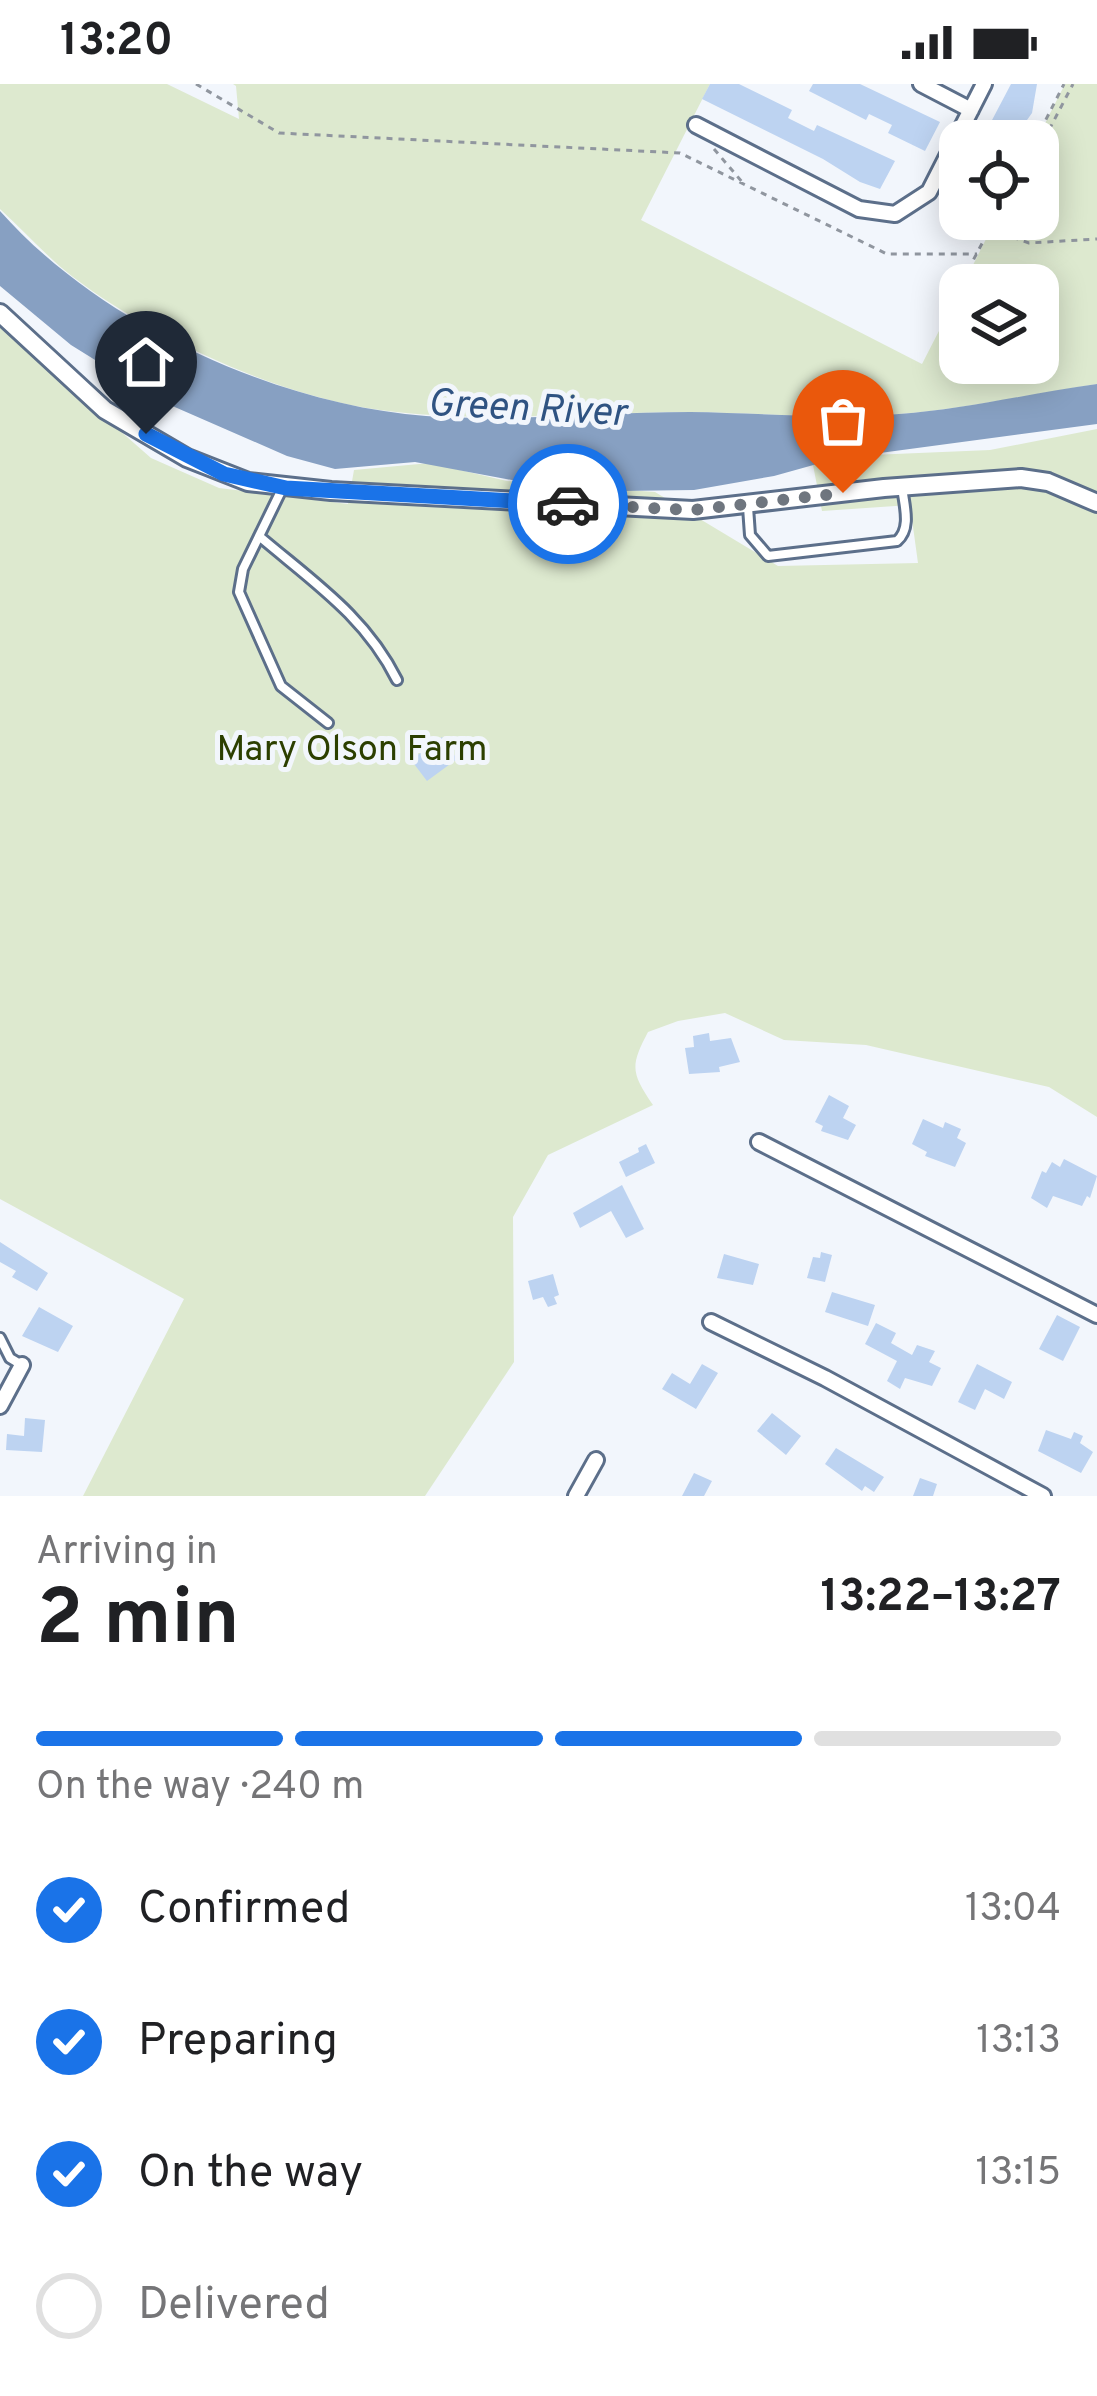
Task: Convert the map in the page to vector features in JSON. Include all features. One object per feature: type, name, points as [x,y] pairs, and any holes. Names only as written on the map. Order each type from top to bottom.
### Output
[{"type":"street","points":[[921,84],[971,110]]},
{"type":"street","points":[[696,125],[868,213],[896,214],[929,192],[984,84]]},
{"type":"street","points":[[0,313],[105,410],[187,458],[248,482],[283,488],[646,509],[748,506],[902,486],[1035,479],[1097,503]]},
{"type":"street","points":[[759,1142],[1097,1315]]},
{"type":"street","points":[[710,1322],[825,1378],[1043,1496]]},
{"type":"street","points":[[0,1406],[22,1365]]},
{"type":"street","points":[[577,1496],[596,1460]]},
{"type":"lane","points":[[748,506],[750,535],[768,556],[897,541],[906,522],[902,486]]},
{"type":"lane","points":[[283,488],[243,569],[239,592],[280,686],[328,723]]},
{"type":"lane","points":[[260,536],[358,621],[380,646],[397,680]]},
{"type":"lane","points":[[0,1338],[10,1358],[22,1365]]},
{"type":"path","points":[[196,84],[279,133],[680,153],[887,254],[977,254]]},
{"type":"path","points":[[1046,120],[1064,84]]},
{"type":"path","points":[[1054,120],[1073,84]]},
{"type":"path","points":[[718,137],[713,148],[745,185]]},
{"type":"path","points":[[1059,240],[1097,239]]},
{"type":"path","points":[[971,264],[984,240]]},
{"type":"path","points":[[1016,240],[1058,240]]},
{"type":"green space","points":[[0,84],[167,84],[239,119],[233,84],[710,84],[641,220],[922,364],[939,331],[939,384],[1059,384],[1059,264],[974,264],[986,240],[1059,240],[1059,120],[1047,120],[1065,84],[1097,84],[1097,384],[949,409],[847,416],[689,412],[457,416],[380,410],[301,392],[179,343],[73,277],[0,209]]},
{"type":"green space","name":"Mary Olson Farm","points":[[0,312],[151,458],[219,488],[348,504],[354,470],[430,463],[507,481],[655,492],[778,566],[918,563],[910,505],[822,511],[813,465],[871,455],[990,450],[1097,429],[1097,1117],[1049,1087],[866,1045],[784,1040],[725,1013],[648,1032],[636,1069],[653,1105],[548,1155],[513,1217],[514,1362],[425,1496],[83,1496],[184,1299],[0,1199]]},
{"type":"water","points":[[0,211],[41,252],[139,323],[252,376],[369,409],[459,418],[690,412],[873,415],[1097,384],[1097,424],[835,459],[694,490],[618,491],[533,484],[415,462],[335,469],[287,456],[161,401],[71,345],[0,286]]},
{"type":"building","points":[[710,84],[739,84],[792,110],[788,118],[814,131],[817,125],[895,161],[880,189],[860,182],[702,99]]},
{"type":"building","points":[[813,84],[860,84],[939,124],[925,151],[888,133],[892,125],[869,114],[866,120],[809,91]]},
{"type":"building","points":[[1011,84],[1037,84],[1027,120],[992,120]]},
{"type":"building","points":[[442,737],[457,759],[427,781],[411,760]]},
{"type":"building","points":[[709,1033],[710,1041],[731,1038],[740,1062],[719,1067],[720,1072],[689,1074],[685,1048],[694,1047],[693,1036]]},
{"type":"building","points":[[829,1095],[849,1106],[843,1118],[856,1125],[848,1140],[821,1131],[823,1126],[815,1122]]},
{"type":"building","points":[[923,1119],[943,1128],[945,1122],[961,1129],[957,1138],[966,1143],[955,1167],[925,1156],[927,1152],[912,1144]]},
{"type":"building","points":[[646,1144],[655,1163],[626,1177],[619,1162]]},
{"type":"building","points":[[1064,1159],[1097,1176],[1090,1198],[1082,1206],[1053,1196],[1047,1208],[1031,1198],[1042,1171],[1046,1173],[1052,1162],[1060,1167]]},
{"type":"building","points":[[622,1185],[644,1229],[626,1238],[611,1211],[580,1228],[573,1213]]},
{"type":"building","points":[[0,1242],[48,1273],[37,1291],[12,1277],[16,1271],[0,1262]]},
{"type":"building","points":[[821,1252],[832,1255],[825,1282],[807,1278],[813,1257],[820,1258]]},
{"type":"building","points":[[724,1254],[759,1264],[753,1285],[717,1278]]},
{"type":"building","points":[[553,1274],[559,1295],[554,1297],[557,1304],[548,1307],[543,1297],[533,1300],[528,1281]]},
{"type":"building","points":[[832,1292],[875,1305],[868,1326],[825,1312]]},
{"type":"building","points":[[39,1307],[73,1326],[58,1352],[22,1336]]},
{"type":"building","points":[[1057,1315],[1080,1327],[1063,1361],[1039,1349]]},
{"type":"building","points":[[876,1323],[896,1333],[891,1343],[912,1355],[917,1345],[935,1351],[929,1362],[941,1368],[932,1386],[905,1378],[900,1389],[887,1381],[897,1361],[865,1344]]},
{"type":"building","points":[[702,1364],[718,1373],[696,1409],[662,1389],[672,1373],[690,1384]]},
{"type":"building","points":[[977,1364],[1012,1382],[1004,1399],[985,1389],[975,1410],[958,1402]]},
{"type":"building","points":[[772,1413],[801,1436],[786,1455],[757,1431]]},
{"type":"building","points":[[25,1418],[45,1420],[42,1452],[6,1450],[7,1434],[24,1436]]},
{"type":"building","points":[[1046,1430],[1071,1439],[1074,1432],[1083,1436],[1080,1443],[1093,1452],[1081,1473],[1038,1451]]},
{"type":"building","points":[[836,1448],[884,1477],[874,1492],[865,1486],[862,1491],[825,1464]]},
{"type":"building","points":[[694,1473],[712,1481],[704,1496],[682,1496]]},
{"type":"building","points":[[920,1478],[937,1484],[933,1496],[913,1496]]},
{"type":"way so far","points":[[568,504],[693,510],[843,493]]},
{"type":"route","points":[[146,434],[187,458],[248,482],[568,504]]},
{"type":"water label","name":"Green River","points":[[527,406]]}]
